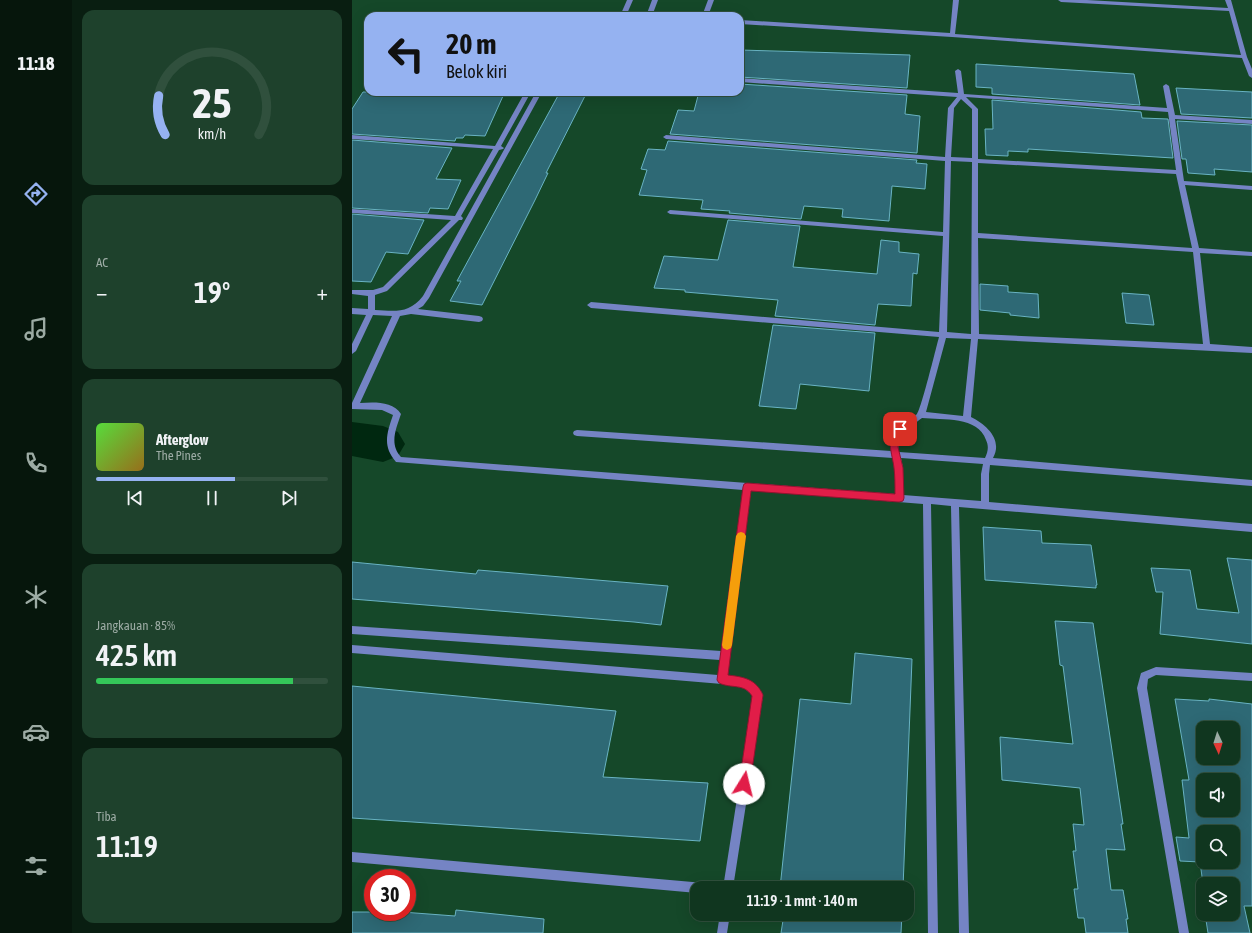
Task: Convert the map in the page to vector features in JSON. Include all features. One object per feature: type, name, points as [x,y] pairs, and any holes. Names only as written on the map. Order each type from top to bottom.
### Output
[{"type":"street","points":[[626,12],[630,0]]},
{"type":"street","points":[[650,12],[655,0]]},
{"type":"street","points":[[706,12],[711,0]]},
{"type":"street","points":[[952,35],[956,0]]},
{"type":"street","points":[[1061,0],[1230,10]]},
{"type":"street","points":[[1228,0],[1244,57],[1252,76]]},
{"type":"street","points":[[744,22],[952,35],[1244,57]]},
{"type":"street","points":[[958,72],[961,96],[975,109],[975,336],[967,419]]},
{"type":"street","points":[[744,80],[1170,110]]},
{"type":"street","points":[[1166,86],[1172,117],[1179,172],[1196,250],[1207,346]]},
{"type":"street","points":[[352,292],[372,294],[379,293],[385,289],[457,218],[526,96]]},
{"type":"street","points":[[411,311],[421,304],[426,298],[537,96]]},
{"type":"street","points":[[921,416],[943,335],[948,159],[951,108],[961,96]]},
{"type":"street","points":[[1172,117],[1252,122]]},
{"type":"street","points":[[352,137],[508,148]]},
{"type":"street","points":[[666,137],[975,161],[1179,172]]},
{"type":"street","points":[[1182,184],[1252,188]]},
{"type":"street","points":[[352,211],[469,219]]},
{"type":"street","points":[[670,212],[946,234]]},
{"type":"street","points":[[974,235],[1252,254]]},
{"type":"street","points":[[352,351],[371,312],[372,294]]},
{"type":"street","points":[[591,305],[943,335],[1207,346],[1252,350]]},
{"type":"street","points":[[352,311],[397,314],[411,311],[479,319]]},
{"type":"street","points":[[397,314],[354,406],[384,407],[394,410],[397,414],[390,449],[393,455],[399,460],[927,500],[1252,528]]},
{"type":"street","points":[[899,498],[899,468],[895,456],[895,436],[900,429],[921,416],[967,419],[978,424],[987,432],[991,442],[992,452],[987,462],[985,480],[985,505]]},
{"type":"street","points":[[577,433],[987,462],[1252,483]]},
{"type":"street","points":[[722,680],[747,487]]},
{"type":"street","points":[[927,500],[933,933]]},
{"type":"street","points":[[955,503],[964,933]]},
{"type":"street","points":[[352,630],[726,656]]},
{"type":"street","points":[[352,649],[722,680],[744,683],[752,686],[758,695],[729,881]]},
{"type":"street","points":[[1184,933],[1142,688],[1144,676],[1156,671],[1252,677]]},
{"type":"street","points":[[352,857],[690,887]]},
{"type":"street","points":[[722,933],[724,921]]},
{"type":"building","points":[[744,50],[910,55],[907,88],[744,77]]},
{"type":"building","points":[[976,64],[1134,74],[1140,105],[992,94],[992,88],[976,87]]},
{"type":"building","points":[[744,84],[907,95],[905,114],[920,116],[917,153],[670,134],[678,110],[694,111],[698,96],[744,96]]},
{"type":"building","points":[[1176,88],[1252,92],[1252,118],[1181,114]]},
{"type":"building","points":[[363,92],[364,96],[503,96],[485,136],[465,135],[463,138],[456,138],[455,141],[352,134],[352,109]]},
{"type":"building","points":[[558,96],[585,96],[482,305],[450,301],[461,281],[457,281]]},
{"type":"building","points":[[992,100],[1141,112],[1142,118],[1168,119],[1173,158],[1028,149],[1028,152],[1008,151],[1008,156],[986,155],[985,129],[993,129]]},
{"type":"building","points":[[1177,121],[1252,125],[1252,172],[1214,169],[1215,175],[1188,173],[1186,159],[1182,159]]},
{"type":"building","points":[[352,140],[452,148],[436,179],[461,180],[448,209],[430,208],[428,213],[352,208]]},
{"type":"building","points":[[668,141],[917,160],[916,163],[927,164],[925,189],[892,186],[889,221],[842,217],[843,209],[804,206],[801,219],[729,213],[730,211],[701,209],[703,200],[639,195],[647,170],[641,169],[648,149],[665,150]]},
{"type":"building","points":[[352,214],[424,220],[408,254],[386,252],[371,282],[352,281]]},
{"type":"building","points":[[728,220],[800,226],[793,267],[877,274],[881,240],[899,242],[899,252],[919,254],[917,274],[913,273],[911,306],[878,304],[875,325],[775,316],[778,300],[654,288],[664,256],[718,260]]},
{"type":"building","points":[[980,284],[1008,286],[1008,292],[1038,294],[1039,318],[980,310]]},
{"type":"building","points":[[1122,293],[1149,295],[1154,325],[1126,323]]},
{"type":"building","points":[[773,325],[875,333],[869,391],[800,384],[796,409],[759,406]]},
{"type":"building","points":[[983,527],[1041,531],[1042,543],[1091,545],[1097,585],[1096,588],[985,580]]},
{"type":"building","points":[[1227,558],[1252,560],[1252,644],[1160,634],[1163,592],[1156,592],[1151,568],[1190,570],[1197,609],[1239,613]]},
{"type":"building","points":[[352,562],[476,574],[478,570],[668,586],[661,625],[352,599]]},
{"type":"building","points":[[1055,621],[1093,623],[1123,824],[1121,824],[1125,850],[1106,849],[1111,890],[1123,890],[1128,919],[1126,919],[1128,933],[1086,933],[1084,918],[1078,918],[1074,889],[1078,889],[1073,851],[1076,851],[1073,824],[1084,825],[1080,788],[1002,780],[1000,737],[1073,744],[1063,666],[1060,665]]},
{"type":"building","points":[[855,653],[912,659],[903,881],[781,881],[800,699],[851,704]]},
{"type":"building","points":[[352,686],[616,711],[603,777],[708,783],[700,841],[352,818]]},
{"type":"building","points":[[1175,699],[1209,701],[1209,699],[1252,704],[1252,906],[1244,906],[1250,933],[1208,933],[1206,921],[1240,921],[1240,877],[1202,877],[1201,869],[1240,869],[1240,825],[1196,825],[1196,862],[1180,861],[1176,837],[1189,838],[1182,780],[1189,780]]},
{"type":"building","points":[[456,910],[544,919],[543,933],[352,933],[352,912],[364,912],[364,921],[416,921],[416,913],[455,916]]},
{"type":"building","points":[[783,921],[902,921],[901,933],[781,933]]},
{"type":"waterway","points":[[352,439],[383,444]]},
{"type":"slow traffic","points":[[727,645],[741,536]]},
{"type":"route","points":[[744,784],[758,695],[752,686],[744,683],[722,680],[747,487],[899,498],[899,468],[894,447],[895,436],[900,429]]}]
